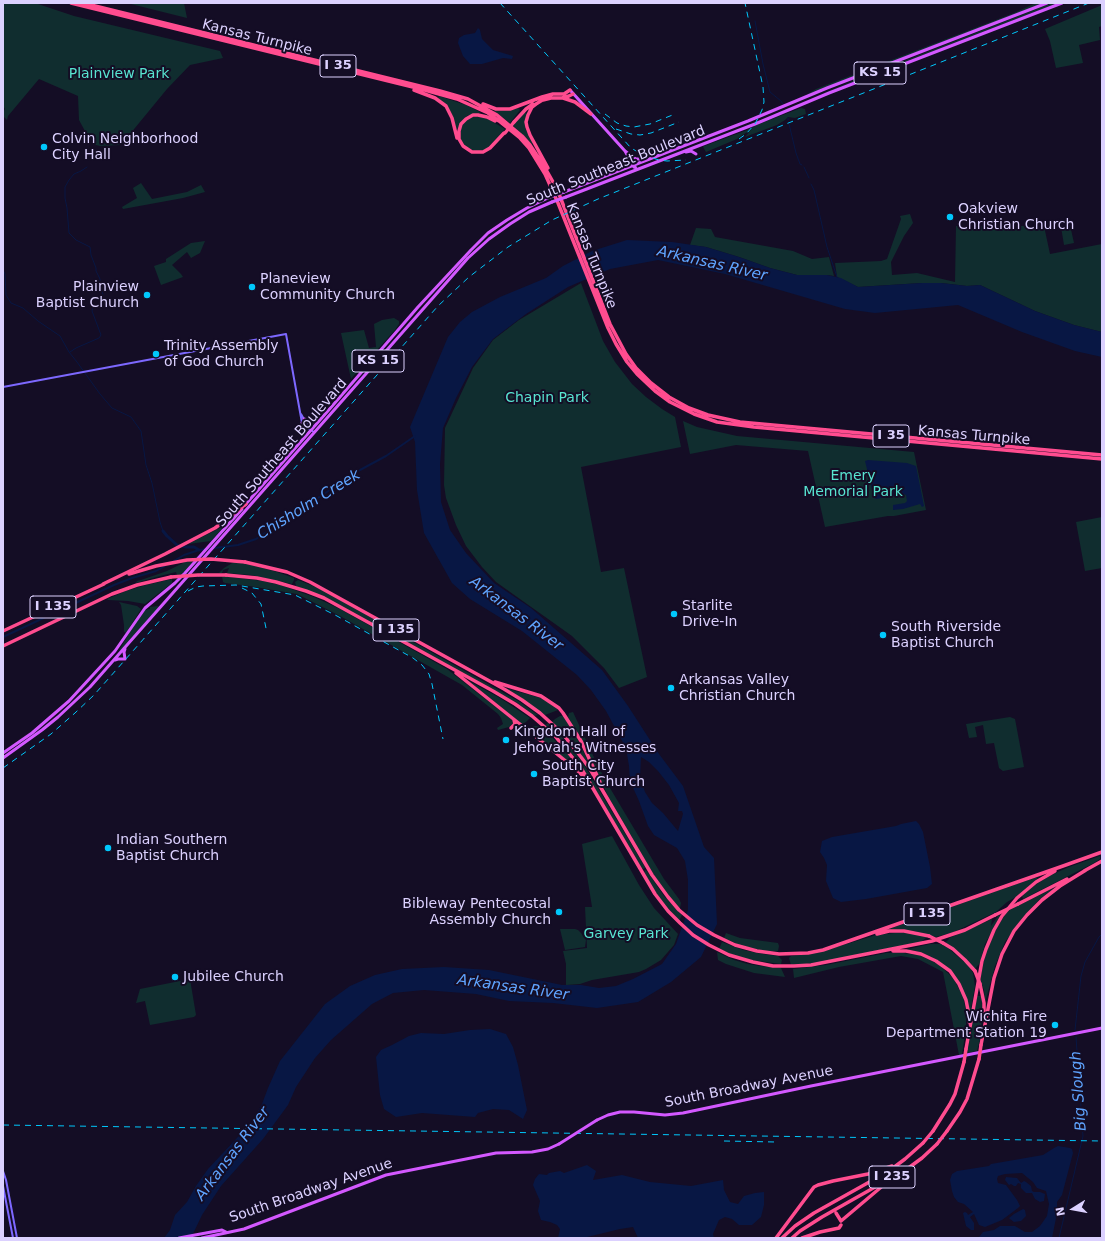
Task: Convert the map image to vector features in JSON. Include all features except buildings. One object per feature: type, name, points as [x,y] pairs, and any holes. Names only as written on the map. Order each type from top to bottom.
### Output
[{"type":"highway","name":"Kansas Turnpike","points":[[71,3],[447,96],[467,103],[488,113],[520,138],[539,163],[575,240]]},
{"type":"highway","name":"Kansas Turnpike","points":[[83,3],[457,96],[485,108],[514,128],[538,156],[556,190],[612,335],[627,362],[650,386],[670,402],[708,415],[740,422],[1102,455]]},
{"type":"highway","points":[[406,86],[442,102],[452,118],[459,143],[464,150],[478,154],[486,152],[493,148],[504,133]]},
{"type":"highway","points":[[457,96],[501,110],[515,108],[547,95],[564,94],[570,90]]},
{"type":"highway","points":[[539,163],[515,137],[499,123],[487,117],[473,115],[466,119],[460,127],[458,135],[461,142],[472,152],[480,153],[490,148],[504,133],[514,122],[526,109],[535,103],[544,99],[562,98],[573,94]]},
{"type":"highway","points":[[562,98],[575,102],[591,114]]},
{"type":"highway","points":[[544,99],[536,104],[530,111],[527,119],[527,127],[550,173],[556,190]]},
{"type":"highway","points":[[514,122],[530,102]]},
{"type":"highway","name":"Kansas Turnpike","points":[[593,285],[613,332],[636,368],[669,397],[702,417],[717,422],[754,427],[1102,458]]},
{"type":"highway","points":[[103,584],[215,528],[246,504]]},
{"type":"highway","name":"I 135","points":[[3,631],[103,584],[156,566],[187,560],[225,560],[245,562],[287,572],[310,582],[480,676],[522,700],[540,713],[562,734],[581,757],[668,898],[679,910],[697,925],[723,940],[747,949],[779,954],[816,951],[850,941],[1102,852]]},
{"type":"highway","name":"I 135","points":[[4,646],[112,594],[137,585],[171,577],[198,574],[226,574],[257,578],[306,590],[340,606],[509,700],[532,716],[555,736],[576,761],[600,799],[655,894],[674,918],[693,935],[718,950],[736,958],[753,962],[782,966],[823,963],[924,943],[965,930],[1102,861]]},
{"type":"highway","points":[[444,664],[579,772],[600,799]]},
{"type":"highway","points":[[480,676],[512,688],[541,696],[559,708],[560,711],[564,713],[581,741],[609,801]]},
{"type":"highway","points":[[558,715],[560,711]]},
{"type":"highway","points":[[511,728],[515,724],[513,719]]},
{"type":"highway","points":[[966,1049],[982,961],[994,930],[1002,916],[1017,898],[1036,882],[1063,866]]},
{"type":"highway","points":[[983,1037],[988,1003],[995,974],[1002,954],[1014,931],[1042,900],[1060,886],[1086,870]]},
{"type":"highway","points":[[850,941],[889,932],[904,931],[929,936],[953,949],[975,971],[980,984],[984,1003],[983,1037]]},
{"type":"highway","points":[[877,952],[897,951],[921,954],[936,961],[950,971],[959,984],[968,1008],[969,1022],[966,1049]]},
{"type":"highway","name":"I 235","points":[[792,1238],[800,1231],[831,1211],[915,1164],[937,1144],[960,1112],[967,1099],[983,1037]]},
{"type":"highway","name":"I 235","points":[[782,1238],[795,1226],[830,1204],[889,1171],[910,1156],[923,1144],[948,1109],[955,1094],[966,1049]]},
{"type":"highway","points":[[776,1238],[814,1188],[818,1185],[825,1182],[868,1174],[898,1164]]},
{"type":"highway","points":[[836,1213],[841,1222],[882,1185],[898,1174]]},
{"type":"highway","points":[[802,1238],[838,1228],[841,1225]]},
{"type":"main road","name":"South Southeast Boulevard","points":[[3,753],[49,719],[100,669],[122,642],[144,609],[175,583],[198,559],[302,440],[312,431],[413,312],[488,233],[527,208],[550,197],[777,110],[834,86],[1047,3]]},
{"type":"main road","name":"South Southeast Boulevard","points":[[3,758],[27,742],[58,717],[90,687],[220,540],[312,431],[468,258],[489,239],[510,224],[530,212],[552,202],[1062,3]]},
{"type":"main road","points":[[570,90],[625,151],[636,170]]},
{"type":"main road","points":[[697,131],[700,136],[710,135]]},
{"type":"main road","points":[[678,153],[691,151],[696,154]]},
{"type":"main road","points":[[628,155],[639,160],[649,159]]},
{"type":"main road","points":[[619,170],[627,164],[628,155]]},
{"type":"main road","points":[[3,387],[286,334],[300,413],[305,432],[302,440]]},
{"type":"main road","points":[[300,413],[312,431]]},
{"type":"main road","points":[[304,419],[312,422],[323,417]]},
{"type":"main road","points":[[302,423],[312,431]]},
{"type":"main road","points":[[100,669],[115,655],[119,654],[118,650],[122,642]]},
{"type":"main road","points":[[112,662],[118,659],[125,659],[124,652],[126,645]]},
{"type":"main road","name":"South Broadway Avenue","points":[[202,1238],[244,1229],[386,1175],[496,1153],[532,1152],[548,1149],[559,1144],[597,1120],[620,1112],[665,1115],[683,1113],[1102,1028]]},
{"type":"main road","points":[[3,1171],[18,1238]]},
{"type":"main road","points":[[3,1186],[13,1238]]},
{"type":"main road","name":"South Broadway Avenue","points":[[179,1238],[222,1230],[226,1232]]},
{"type":"green space","name":"Plainview Park","points":[[3,3],[35,3],[74,16],[220,51],[223,58],[190,65],[167,89],[121,145],[100,146],[92,144],[79,120],[78,96],[39,79],[8,116],[7,120],[3,116],[5,109],[3,106]]},
{"type":"green space","points":[[127,3],[184,3],[187,18]]},
{"type":"green space","points":[[1036,3],[1044,3],[806,95],[816,89],[1014,13]]},
{"type":"green space","points":[[1052,3],[1058,3],[809,99],[848,83]]},
{"type":"green space","points":[[1102,5],[1102,26],[1099,27],[1100,40],[1079,45],[1083,63],[1056,68],[1050,41],[1045,29]]},
{"type":"green space","points":[[439,96],[466,105],[480,112],[479,114],[467,116],[456,129],[453,116],[438,98]]},
{"type":"green space","points":[[518,108],[520,110],[510,123],[494,111],[495,110]]},
{"type":"green space","points":[[801,108],[805,109],[806,114],[795,118],[788,117],[777,125],[745,137],[754,126]]},
{"type":"green space","points":[[524,112],[527,114],[525,128],[533,143],[531,144],[512,125]]},
{"type":"green space","points":[[475,116],[488,119],[505,129],[487,149],[480,151],[474,151],[464,146],[460,139],[461,126],[465,121]]},
{"type":"green space","points":[[750,129],[737,139],[706,152],[703,147]]},
{"type":"green space","points":[[680,137],[688,142],[649,157],[638,151],[650,148]]},
{"type":"green space","points":[[141,183],[152,199],[187,192],[201,185],[205,192],[183,198],[123,209],[122,207],[137,198],[133,188]]},
{"type":"green space","points":[[910,214],[913,223],[904,236],[891,262],[892,275],[917,273],[955,282],[956,226],[1044,226],[1050,254],[1102,244],[1102,332],[1074,325],[1035,311],[980,285],[967,286],[941,283],[922,283],[858,287],[837,277],[835,263],[881,261],[887,259],[901,219],[900,216]]},
{"type":"green space","points":[[1070,225],[1074,243],[1064,245],[1061,227]]},
{"type":"green space","points":[[696,228],[711,229],[715,237],[793,251],[812,259],[829,257],[834,276],[797,275],[770,268],[706,247],[690,245]]},
{"type":"green space","points":[[205,241],[200,253],[191,258],[187,252],[172,265],[183,277],[161,285],[154,266],[166,262],[166,259],[191,243]]},
{"type":"green space","name":"Chapin Park","points":[[581,283],[603,341],[615,362],[632,384],[646,397],[675,417],[681,447],[581,467],[601,572],[624,568],[647,677],[619,688],[604,668],[572,636],[496,582],[482,567],[466,546],[456,525],[446,498],[444,485],[445,428],[473,368],[493,340],[519,320]]},
{"type":"green space","points":[[394,318],[399,321],[399,324],[395,330],[351,379],[341,333],[364,330],[369,348],[376,347],[374,324],[382,320]]},
{"type":"green space","name":"Emery Memorial Park","points":[[683,421],[697,427],[737,436],[914,452],[926,510],[825,527],[808,451],[736,445],[690,454]]},
{"type":"green space","points":[[1102,517],[1102,568],[1085,571],[1076,522]]},
{"type":"green space","points":[[226,524],[211,541],[188,544],[220,528]]},
{"type":"green space","points":[[194,561],[182,574],[177,575],[176,572],[136,583],[137,581],[167,571],[185,562]]},
{"type":"green space","points":[[234,562],[248,564],[277,572],[294,578],[294,580],[292,584],[251,575],[227,573],[229,568],[223,570],[222,573],[219,573],[224,568]]},
{"type":"green space","points":[[222,576],[263,581],[280,585],[314,597],[340,609],[447,669],[512,720],[513,724],[509,727],[498,730],[497,728],[503,724],[498,714],[462,685],[340,616],[297,594],[225,583],[223,582]]},
{"type":"green space","points":[[172,579],[172,583],[145,604],[107,599],[126,591]]},
{"type":"green space","points":[[298,580],[318,588],[397,632],[397,635],[327,598],[296,586],[295,582]]},
{"type":"green space","points":[[119,602],[137,606],[141,609],[126,633],[124,632],[121,605]]},
{"type":"green space","points":[[150,607],[159,607],[119,652],[135,623],[145,610],[150,609]]},
{"type":"green space","points":[[399,634],[520,702],[538,715],[534,716],[516,702],[398,637]]},
{"type":"green space","points":[[467,680],[500,698],[530,718],[522,724]]},
{"type":"green space","points":[[505,688],[541,698],[558,710],[545,715]]},
{"type":"green space","points":[[573,712],[607,783],[664,879],[679,899],[681,903],[680,908],[674,903],[655,877],[608,796],[586,748],[568,717],[569,713]]},
{"type":"green space","points":[[560,716],[564,716],[577,738],[592,770],[571,741],[552,722]]},
{"type":"green space","points":[[1010,717],[1015,719],[1024,767],[1003,771],[999,768],[994,743],[986,744],[983,725],[975,727],[977,737],[969,738],[966,724]]},
{"type":"green space","points":[[548,723],[563,738],[583,763],[645,867],[644,869],[641,868],[588,777],[574,756],[545,725]]},
{"type":"green space","points":[[534,726],[540,726],[550,735],[571,758],[581,772],[528,729]]},
{"type":"green space","name":"Garvey Park","points":[[612,836],[639,885],[654,908],[678,934],[674,945],[661,960],[646,969],[639,972],[592,980],[580,984],[566,985],[566,964],[563,951],[587,948],[585,907],[592,907],[582,844]]},
{"type":"green space","points":[[1100,856],[1100,859],[1094,863],[1023,899],[1022,896],[1035,885],[1051,875]]},
{"type":"green space","points":[[645,870],[664,896],[682,915],[679,921],[657,895],[644,873]]},
{"type":"green space","points":[[1034,878],[1038,878],[996,912],[954,932],[936,937],[914,931],[886,930]]},
{"type":"green space","points":[[1054,888],[1039,900],[1024,916],[1005,942],[995,966],[985,1003],[984,990],[980,979],[986,952],[1007,911]]},
{"type":"green space","points":[[998,916],[1000,916],[985,944],[980,963],[975,969],[959,952],[945,943],[949,938],[992,919],[991,926]]},
{"type":"green space","points":[[560,929],[578,930],[586,940],[585,947],[565,950]]},
{"type":"green space","points":[[726,933],[740,938],[778,943],[778,951],[765,951],[739,945],[724,938]]},
{"type":"green space","points":[[909,933],[927,937],[921,942],[816,963],[791,965],[789,958],[791,956],[817,953],[876,935]]},
{"type":"green space","points":[[722,942],[743,950],[778,956],[782,960],[781,964],[751,960],[731,954],[719,949]]},
{"type":"green space","points":[[930,944],[941,944],[948,948],[969,966],[973,973],[975,986],[970,1014],[968,1003],[960,983],[939,961],[916,951],[904,950]]},
{"type":"green space","points":[[717,952],[734,960],[748,964],[781,968],[785,977],[754,973],[726,964],[718,960]]},
{"type":"green space","points":[[886,953],[919,955],[938,964],[955,981],[963,997],[966,1011],[966,1029],[962,1054],[959,1055],[943,972],[918,959],[901,956],[839,967],[794,978],[793,969],[826,965]]},
{"type":"green space","points":[[190,979],[196,1015],[194,1017],[150,1025],[145,1001],[136,1003],[140,989]]},
{"type":"green space","points":[[977,996],[982,996],[981,1035],[977,1051],[967,1053]]},
{"type":"water","points":[[478,28],[482,39],[493,50],[513,56],[512,59],[503,58],[482,64],[470,64],[463,56],[458,43],[459,38],[464,35],[475,33]]},
{"type":"water","name":"Arkansas River","points":[[627,240],[672,242],[706,247],[770,268],[797,275],[827,275],[841,278],[858,287],[922,283],[941,283],[967,286],[980,285],[1035,311],[1074,325],[1102,332],[1102,357],[1075,351],[1022,332],[958,305],[875,313],[845,309],[725,274],[658,260],[610,269],[568,287],[526,314],[493,339],[472,367],[443,428],[440,464],[441,502],[450,530],[466,553],[494,583],[531,608],[602,670],[628,706],[659,754],[683,786],[704,847],[714,858],[717,924],[701,957],[671,982],[638,1002],[597,1008],[553,1003],[509,1001],[476,994],[424,990],[393,993],[372,1004],[331,1040],[315,1058],[296,1087],[288,1105],[263,1139],[221,1186],[202,1215],[191,1238],[164,1238],[170,1230],[175,1215],[187,1202],[208,1169],[251,1123],[262,1104],[280,1061],[325,1004],[350,986],[375,975],[402,969],[444,967],[489,970],[562,985],[581,985],[599,988],[616,986],[662,964],[676,944],[688,910],[688,880],[685,861],[677,848],[654,835],[648,826],[630,781],[626,748],[606,711],[591,690],[577,675],[522,631],[470,599],[452,583],[424,533],[417,490],[415,442],[410,427],[448,337],[460,322],[472,312],[500,297],[546,278],[563,266],[592,251]],"holes":[[[641,757],[649,762],[669,785],[679,803],[678,811],[682,811],[683,814],[678,831],[663,813],[652,803],[645,792],[640,778]]]},
{"type":"water","points":[[865,461],[907,463],[916,466],[924,506],[922,507],[920,504],[893,510],[893,505],[905,503],[907,501],[906,495],[903,494],[876,499],[874,498]]},
{"type":"water","points":[[916,821],[923,832],[932,884],[927,888],[866,899],[841,902],[833,898],[826,881],[827,865],[820,852],[822,841],[832,837]]},
{"type":"water","points":[[490,1029],[506,1034],[513,1047],[527,1110],[523,1119],[509,1110],[493,1109],[478,1113],[475,1117],[422,1113],[396,1117],[384,1109],[380,1095],[376,1057],[381,1050],[409,1036],[421,1033],[444,1034]]},
{"type":"water","points":[[1058,1146],[1070,1148],[1072,1149],[1073,1153],[1062,1195],[1057,1202],[1057,1213],[1052,1238],[979,1238],[983,1232],[994,1230],[1000,1226],[1015,1226],[1025,1232],[1032,1232],[1040,1226],[1047,1216],[1049,1204],[1046,1191],[1037,1188],[1033,1182],[1022,1173],[1005,1174],[998,1176],[997,1179],[998,1183],[1006,1185],[1017,1200],[1020,1206],[1018,1208],[1002,1220],[985,1227],[979,1225],[974,1214],[970,1217],[974,1223],[974,1230],[971,1230],[966,1226],[963,1213],[965,1212],[968,1215],[973,1212],[964,1204],[958,1202],[954,1197],[950,1180],[952,1174],[957,1171],[1043,1155]]},
{"type":"water","points":[[587,1165],[596,1171],[593,1180],[622,1175],[650,1182],[691,1186],[723,1180],[724,1190],[730,1202],[738,1204],[744,1196],[764,1192],[764,1205],[761,1217],[752,1225],[739,1225],[732,1219],[725,1217],[719,1220],[713,1234],[714,1238],[638,1238],[633,1227],[583,1238],[558,1238],[560,1229],[557,1225],[541,1220],[538,1211],[540,1201],[533,1185],[535,1179],[539,1174],[547,1175],[549,1173],[560,1171],[564,1173]]},
{"type":"water","points":[[1006,1177],[1017,1178],[1021,1183],[1024,1181],[1031,1186],[1032,1191],[1045,1194],[1044,1201],[1040,1202],[1035,1199],[1032,1193],[1026,1193],[1021,1188],[1021,1184],[1018,1183],[1016,1186],[1011,1184],[1009,1185],[1005,1180]]},
{"type":"water","points":[[1023,1209],[1025,1210],[1026,1216],[1021,1221],[1014,1222],[1009,1218],[1014,1214]]},
{"type":"waterway","points":[[755,21],[770,92],[783,104]]},
{"type":"waterway","points":[[789,124],[796,153],[800,164],[802,165]]},
{"type":"waterway","points":[[87,167],[74,174],[69,180],[65,187],[65,198],[69,233],[76,240],[90,247],[91,255],[100,279],[103,295],[98,300]]},
{"type":"waterway","points":[[804,167],[809,178]]},
{"type":"waterway","points":[[811,184],[814,190],[827,247],[837,277]]},
{"type":"waterway","points":[[3,270],[5,274],[6,295],[11,303],[23,308],[38,321],[60,336],[69,352],[100,394],[112,408],[131,417],[141,431],[146,465],[152,483],[163,531]]},
{"type":"waterway","points":[[70,352],[99,338],[101,335],[92,311],[93,307]]},
{"type":"waterway","name":"Chisholm Creek","points":[[172,562],[184,555],[199,550],[238,545],[256,539],[360,470],[386,456],[415,436]]},
{"type":"waterway","points":[[163,531],[177,545],[194,547],[199,550]]},
{"type":"waterway","name":"Chisholm Creek","points":[[3,637],[114,585],[156,571],[165,566]]},
{"type":"waterway","name":"Big Slough","points":[[1075,1030],[1081,976],[1085,962],[1102,934]]},
{"type":"waterway","name":"Big Slough","points":[[1059,1238],[1083,1136],[1076,1037]]},
{"type":"railway","points":[[500,3],[631,148],[643,155],[659,160],[686,160]]},
{"type":"railway","points":[[739,139],[755,124],[764,102],[763,87],[745,3]]},
{"type":"railway","points":[[3,768],[51,734],[94,695],[438,306],[469,277],[508,247],[552,220],[598,199],[1089,3]]},
{"type":"railway","points":[[605,114],[617,123],[634,127],[650,124],[675,114]]},
{"type":"railway","points":[[616,129],[631,134],[640,135],[651,133],[679,122]]},
{"type":"railway","points":[[188,591],[196,587],[203,586],[236,585],[295,595],[337,616],[413,658],[422,665],[429,674],[443,739]]},
{"type":"railway","points":[[242,588],[252,593],[261,604],[267,633]]},
{"type":"railway","points":[[3,1125],[1102,1141]]},
{"type":"railway","points":[[724,1141],[776,1142]]},
{"type":"place","name":"Colvin Neighborhood City Hall","points":[[44,147]]},
{"type":"place","name":"Oakview Christian Church","points":[[950,217]]},
{"type":"place","name":"Planeview Community Church","points":[[252,287]]},
{"type":"place","name":"Plainview Baptist Church","points":[[147,295]]},
{"type":"place","name":"Trinity Assembly of God Church","points":[[156,354]]},
{"type":"place","name":"Starlite Drive-In","points":[[674,614]]},
{"type":"place","name":"South Riverside Baptist Church","points":[[883,635]]},
{"type":"place","name":"Arkansas Valley Christian Church","points":[[671,688]]},
{"type":"place","name":"Kingdom Hall of Jehovah's Witnesses","points":[[506,740]]},
{"type":"place","name":"South City Baptist Church","points":[[534,774]]},
{"type":"place","name":"Indian Southern Baptist Church","points":[[108,848]]},
{"type":"place","name":"Bibleway Pentecostal Assembly Church","points":[[559,912]]},
{"type":"place","name":"Jubilee Church","points":[[175,977]]},
{"type":"place","name":"Wichita Fire Department Station 19","points":[[1055,1025]]}]
